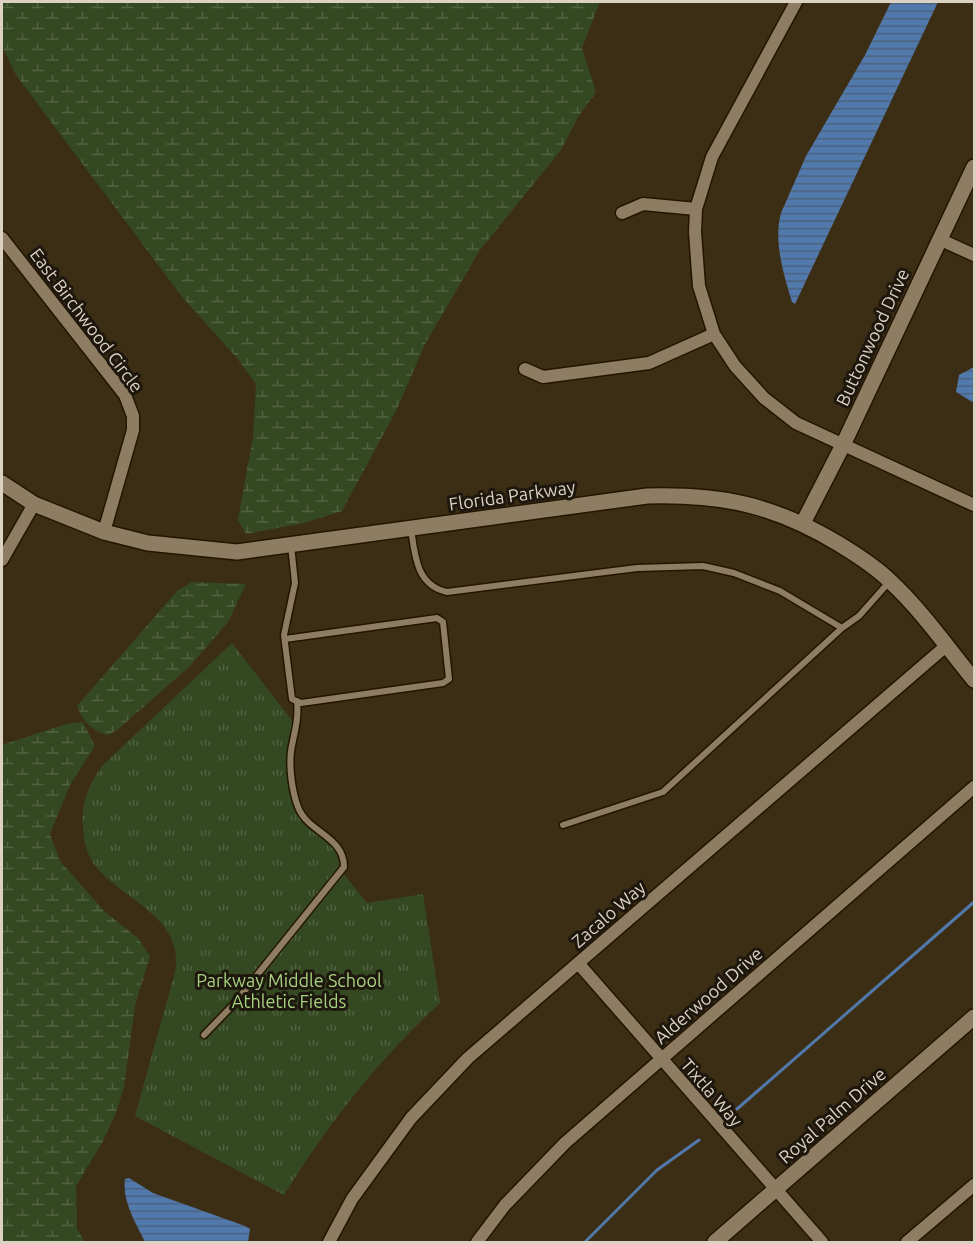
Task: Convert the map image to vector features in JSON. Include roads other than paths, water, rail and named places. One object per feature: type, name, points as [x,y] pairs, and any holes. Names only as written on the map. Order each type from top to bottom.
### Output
[{"type":"street","points":[[796,2],[715,150],[696,209],[695,232],[699,286],[714,334],[735,366],[764,398],[796,423],[975,506]]},
{"type":"street","name":"Buttonwood Drive","points":[[803,523],[843,445],[975,167]]},
{"type":"street","points":[[622,213],[643,204],[696,209]]},
{"type":"street","name":"East Birchwood Circle","points":[[2,238],[125,395],[133,416],[129,447],[104,532]]},
{"type":"street","points":[[939,239],[975,255]]},
{"type":"street","points":[[525,369],[543,377],[648,363],[714,334]]},
{"type":"street","name":"Florida Parkway","points":[[2,483],[34,504],[104,532],[148,543],[237,552],[647,496],[680,495],[731,500],[773,511],[803,523],[853,552],[891,581],[975,680]]},
{"type":"street","points":[[2,560],[34,504]]},
{"type":"street","name":"Zacalo Way","points":[[329,1242],[352,1199],[411,1118],[468,1058],[946,646]]},
{"type":"street","name":"Alderwood Drive","points":[[477,1242],[505,1205],[565,1143],[975,787]]},
{"type":"street","name":"Tixtla Way","points":[[578,963],[660,1061],[822,1242]]},
{"type":"street","name":"Royal Palm Drive","points":[[715,1242],[975,1017]]},
{"type":"street","points":[[907,1242],[975,1185]]},
{"type":"lane","points":[[411,528],[419,572],[439,590],[456,593],[637,568],[703,566],[741,575],[780,591],[842,628]]},
{"type":"lane","points":[[285,639],[437,618],[443,622],[449,679],[443,683],[301,703],[292,699],[285,639],[296,584],[291,545]]},
{"type":"lane","points":[[563,825],[663,792],[842,628],[860,616],[891,581]]},
{"type":"lane","points":[[204,1035],[233,1005],[344,867],[342,850],[298,808],[291,763],[299,721],[297,701]]},
{"type":"water","points":[[891,2],[938,2],[795,304],[792,302],[780,258],[778,235],[781,213],[806,156],[865,55]]},
{"type":"water","points":[[974,367],[974,403],[956,392],[959,375]]},
{"type":"water","points":[[129,1178],[153,1193],[245,1226],[250,1229],[248,1242],[145,1242],[126,1196],[125,1179]]},
{"type":"waterway","points":[[737,1109],[974,902]]},
{"type":"waterway","points":[[585,1242],[657,1170],[699,1140]]},
{"type":"park label","name":"Parkway Middle School Athletic Fields","points":[[289,990]]}]
